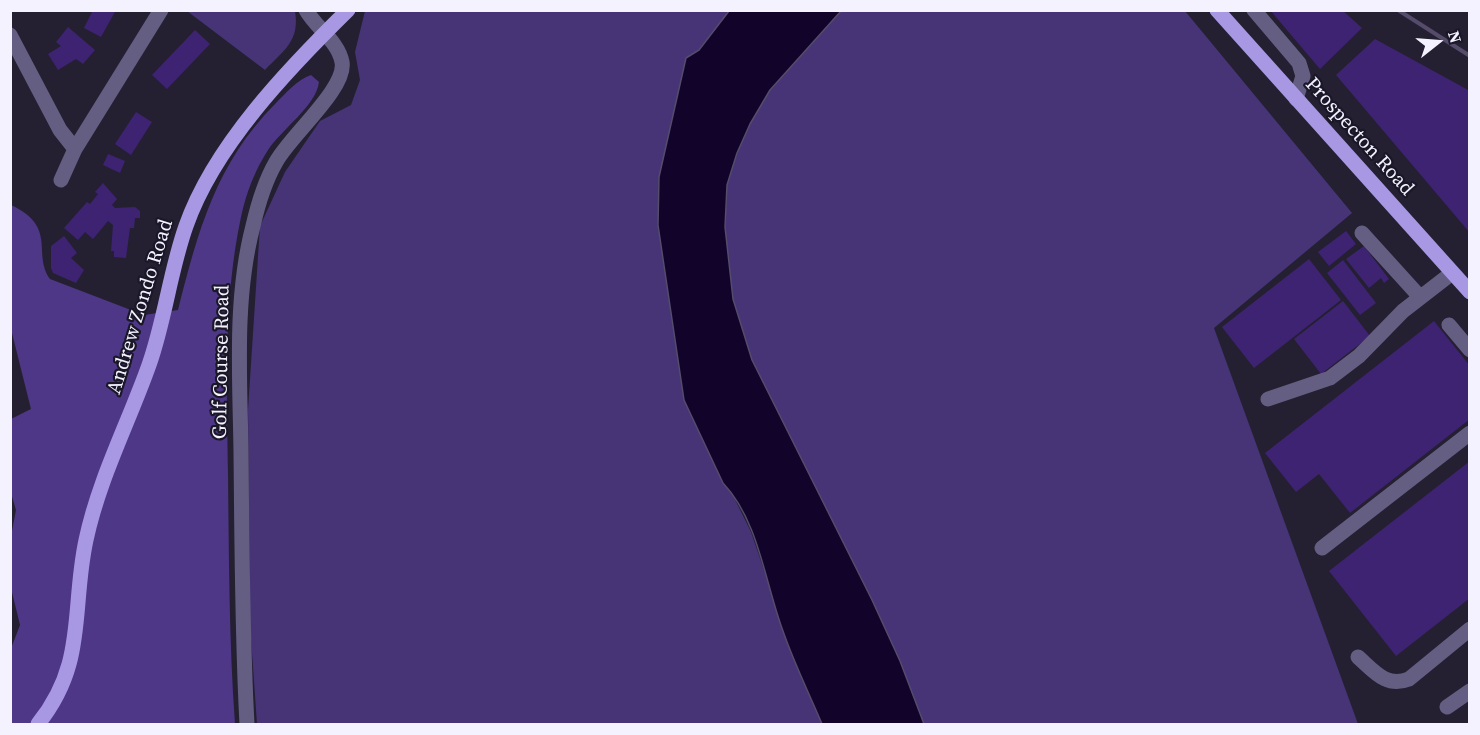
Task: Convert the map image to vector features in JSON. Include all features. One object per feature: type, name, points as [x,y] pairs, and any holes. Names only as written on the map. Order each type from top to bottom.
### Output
[{"type":"main road","name":"Andrew Zondo Road","points":[[38,724],[51,706],[71,663],[86,541],[97,499],[154,351],[186,227],[201,190],[229,143],[324,33],[348,10]]},
{"type":"main road","name":"Prospecton Road","points":[[1217,10],[1470,292]]},
{"type":"street","points":[[61,180],[75,149],[161,10]]},
{"type":"street","name":"Golf Course Road","points":[[247,724],[241,551],[240,336],[245,271],[252,227],[275,162],[341,78],[343,64],[338,49],[306,10]]},
{"type":"street","points":[[1254,10],[1299,63],[1303,76],[1296,99]]},
{"type":"street","points":[[10,36],[60,130],[75,149]]},
{"type":"street","points":[[1362,233],[1420,297]]},
{"type":"street","points":[[1268,399],[1330,378],[1359,356],[1420,297],[1452,273]]},
{"type":"street","points":[[1449,325],[1470,350]]},
{"type":"street","points":[[1322,548],[1470,433]]},
{"type":"street","points":[[1358,657],[1386,681],[1401,682],[1409,679],[1470,629]]},
{"type":"street","points":[[1448,706],[1470,691]]},
{"type":"shaded area","points":[[187,11],[295,11],[295,30],[289,44],[265,70]]},
{"type":"shaded area","points":[[365,11],[729,11],[693,57],[717,463],[751,532],[799,672],[824,724],[257,724],[250,624],[248,410],[260,226],[285,172],[320,121],[351,105],[360,80],[355,52]]},
{"type":"shaded area","points":[[729,11],[841,11],[770,90],[750,124],[737,153],[727,185],[725,227],[733,299],[752,360],[872,600],[900,661],[924,724],[822,724],[787,643],[760,553],[745,515],[723,483],[684,400],[658,225],[659,177],[686,58],[699,50]]},
{"type":"shaded area","points":[[841,11],[1185,11],[1352,213],[1214,328],[1358,724],[920,724],[806,490],[734,323],[724,255],[727,185],[745,130],[770,90]]},
{"type":"shaded area","points":[[311,75],[319,82],[317,91],[305,109],[268,150],[252,182],[241,217],[231,280],[227,345],[227,410],[230,600],[235,724],[11,724],[10,651],[20,625],[10,584],[11,536],[16,510],[11,493],[11,419],[31,409],[11,329],[11,205],[25,213],[39,231],[45,269],[50,279],[144,315],[178,310],[202,226],[224,174],[255,126],[292,87]]},
{"type":"building","points":[[93,10],[116,10],[101,37],[84,28]]},
{"type":"building","points":[[1270,10],[1342,10],[1362,28],[1320,69]]},
{"type":"building","points":[[68,27],[95,50],[83,64],[76,59],[58,70],[48,54],[61,46],[56,42]]},
{"type":"building","points":[[195,30],[210,44],[167,89],[152,75]]},
{"type":"building","points":[[1375,39],[1470,91],[1470,233],[1336,75]]},
{"type":"building","points":[[136,112],[152,122],[131,155],[115,144]]},
{"type":"building","points":[[108,154],[125,161],[120,173],[103,165]]},
{"type":"building","points":[[103,183],[117,199],[112,205],[115,208],[135,207],[140,211],[140,218],[135,218],[134,228],[130,228],[126,258],[114,257],[114,251],[111,251],[113,225],[108,221],[93,239],[85,232],[78,240],[64,228],[87,202],[90,204],[98,194],[95,192]]},
{"type":"building","points":[[1346,231],[1356,244],[1329,266],[1318,252]]},
{"type":"building","points":[[64,236],[77,253],[71,258],[84,270],[76,283],[53,273],[51,268],[51,246]]},
{"type":"building","points":[[1364,246],[1389,279],[1384,283],[1381,278],[1369,288],[1346,259]]},
{"type":"building","points":[[1309,259],[1341,300],[1254,368],[1222,327]]},
{"type":"building","points":[[1343,260],[1376,303],[1360,315],[1327,273]]},
{"type":"building","points":[[1343,301],[1370,336],[1321,374],[1294,339]]},
{"type":"building","points":[[1434,321],[1470,366],[1470,419],[1350,513],[1319,474],[1296,492],[1265,453]]},
{"type":"building","points":[[1470,461],[1470,598],[1396,656],[1329,571]]},
{"type":"waterway","points":[[1398,10],[1470,56]]}]
